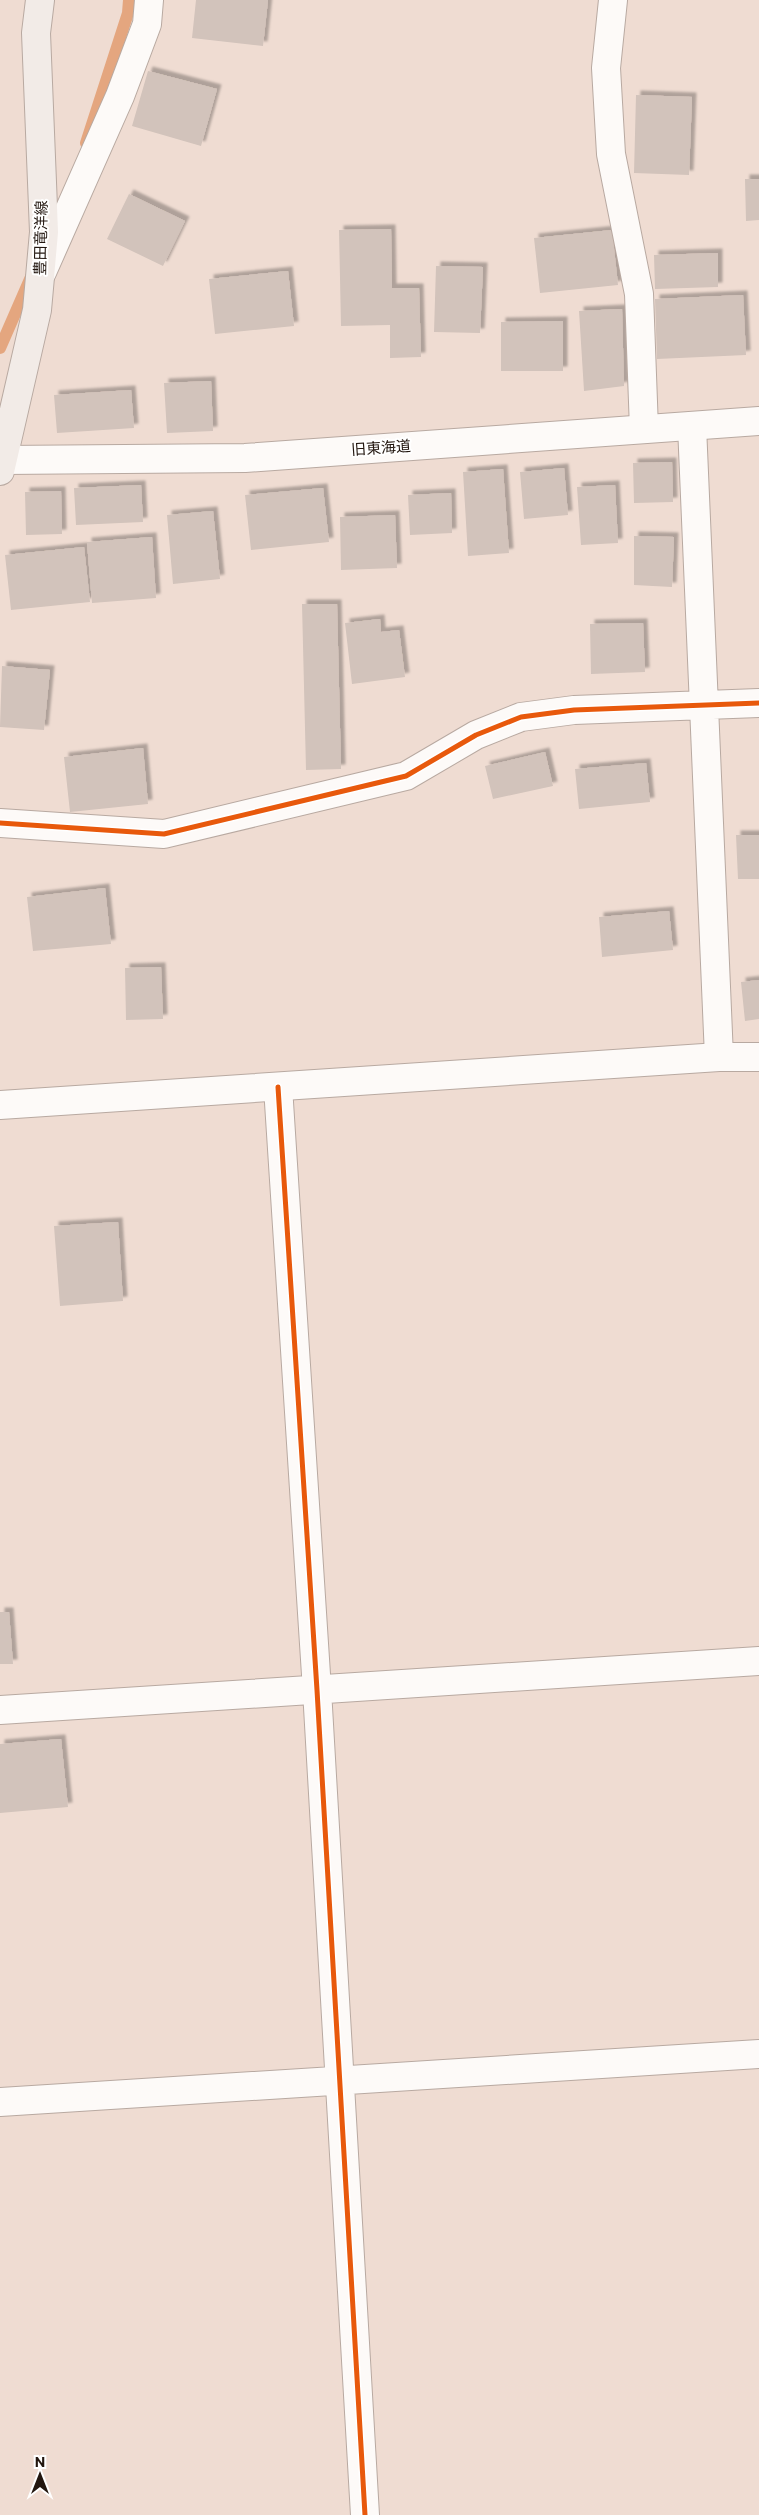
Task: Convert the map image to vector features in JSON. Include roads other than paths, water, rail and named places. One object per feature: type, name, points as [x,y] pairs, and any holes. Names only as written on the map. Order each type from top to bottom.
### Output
[{"type":"main road","name":"豊田竜洋線","points":[[1,464],[37,310],[44,232],[36,33],[40,0]]},
{"type":"street","points":[[40,277],[120,96],[147,24],[149,0]]},
{"type":"street","points":[[613,0],[606,68],[611,154],[639,294],[644,429]]},
{"type":"street","name":"旧東海道","points":[[1,464],[245,458],[759,421]]},
{"type":"street","points":[[692,426],[719,1057]]},
{"type":"street","points":[[0,823],[164,834],[406,776],[476,735],[521,717],[574,710],[759,703]]},
{"type":"street","points":[[0,1105],[719,1057],[759,1057]]},
{"type":"street","points":[[278,1087],[318,1690],[365,2515]]},
{"type":"street","points":[[0,1710],[759,1661]]},
{"type":"street","points":[[0,2102],[759,2054]]},
{"type":"waterway","points":[[86,143],[128,13],[129,0]]},
{"type":"waterway","points":[[0,348],[31,277]]}]
